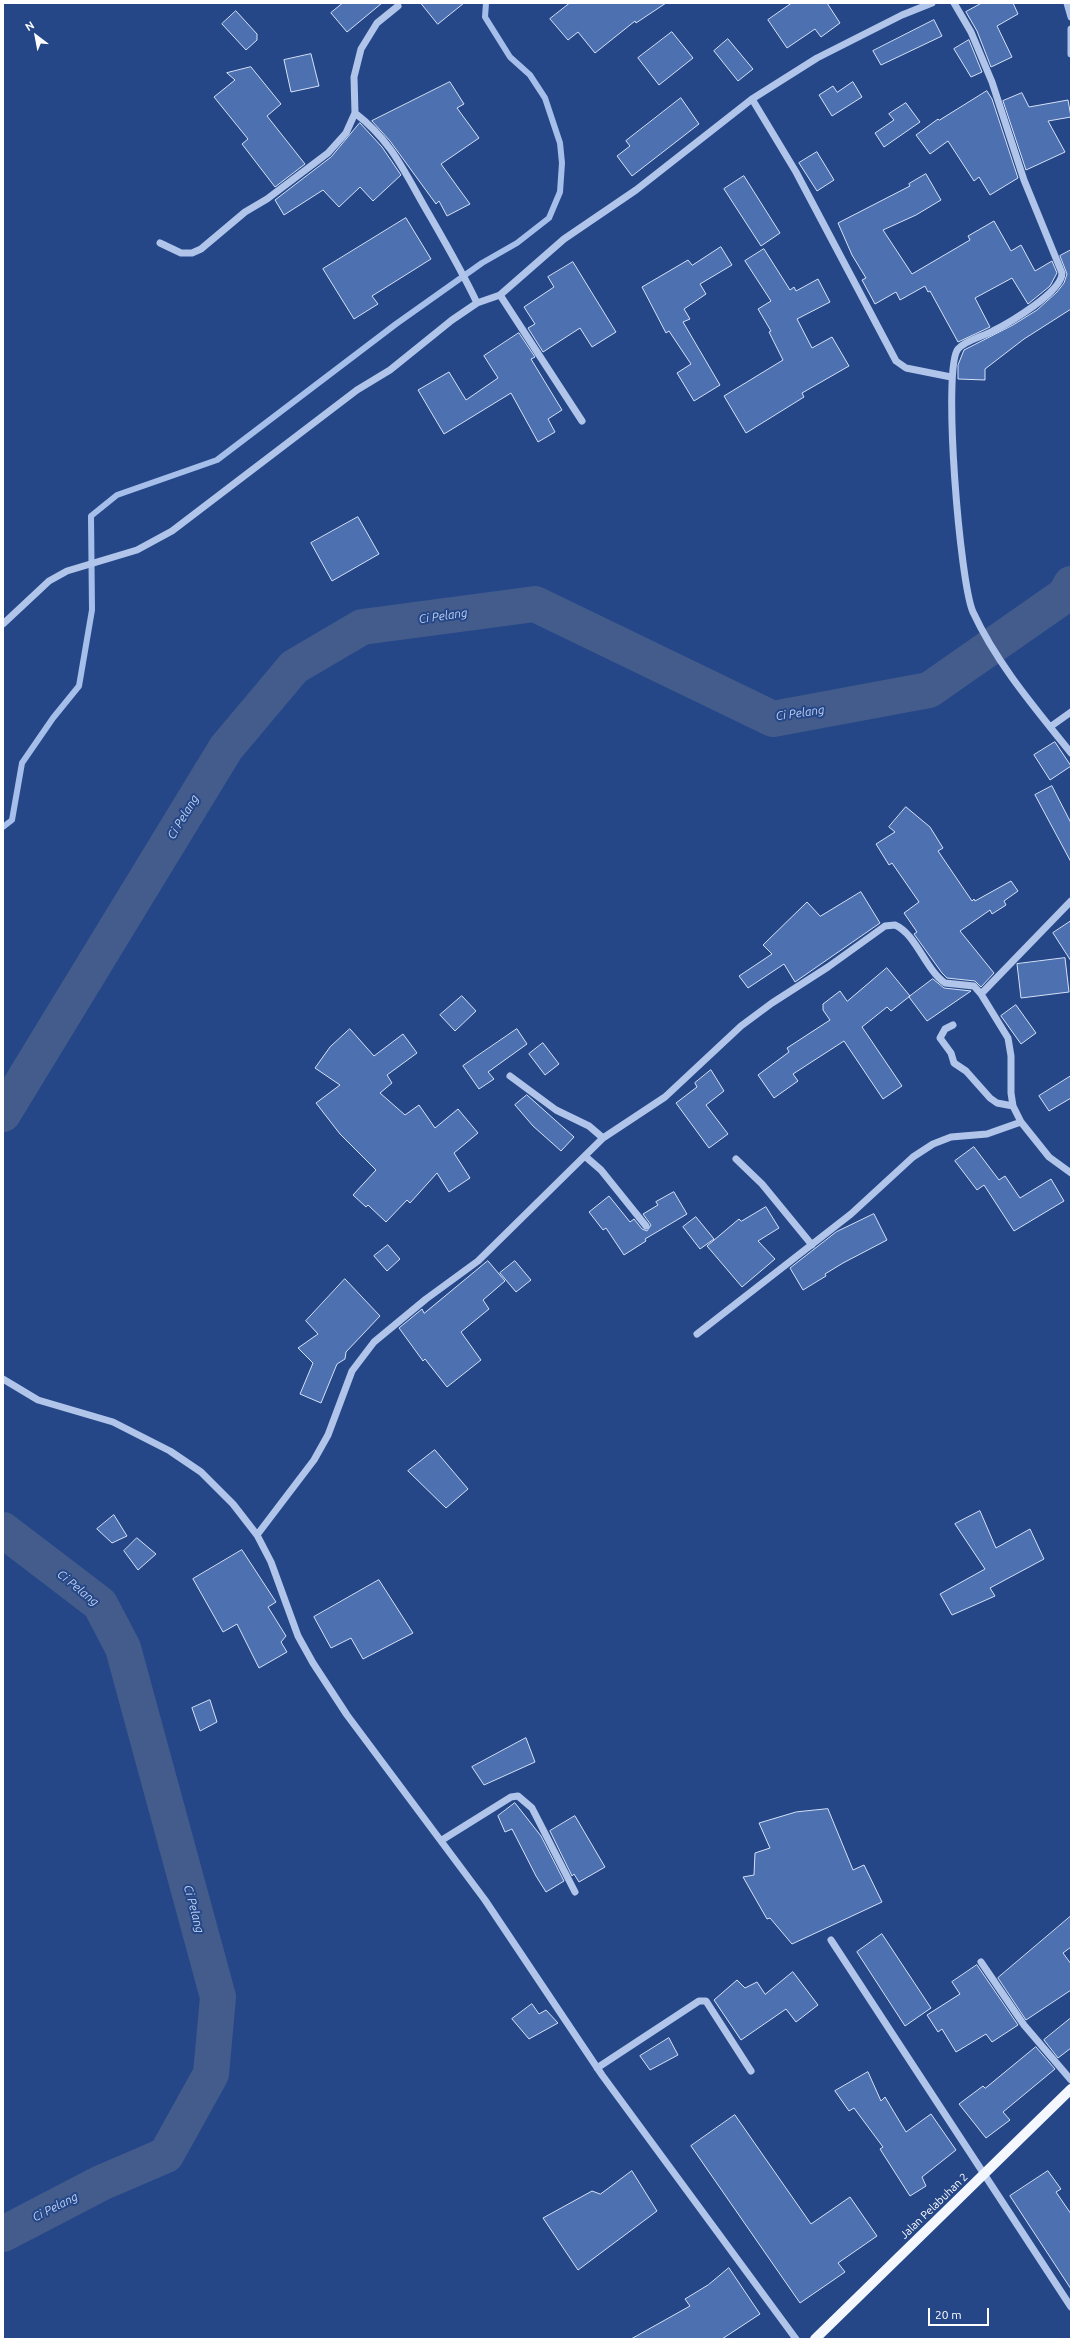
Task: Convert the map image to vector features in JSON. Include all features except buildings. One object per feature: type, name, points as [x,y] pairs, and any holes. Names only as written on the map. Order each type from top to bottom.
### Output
[{"type":"main road","name":"Jalan Pelabuhan 2","points":[[814,2339],[1071,2089]]},
{"type":"street","points":[[3,624],[49,581],[67,571],[137,550],[172,531],[357,390],[390,370],[452,320],[477,303],[500,295],[564,239],[636,190],[752,99],[817,58],[902,15],[932,3]]},
{"type":"street","points":[[954,3],[971,32],[992,82],[1024,180],[1062,276],[1055,289],[1031,307],[992,332],[961,346],[954,356],[951,377],[953,441],[962,557],[968,597],[982,631],[1005,669],[1071,753]]},
{"type":"street","points":[[1067,3],[1071,17]]},
{"type":"street","points":[[160,243],[181,254],[192,253],[201,249],[245,212],[317,162],[346,133],[355,113],[354,77],[361,49],[377,23],[398,6]]},
{"type":"street","points":[[1071,29],[1071,54]]},
{"type":"street","points":[[752,99],[796,172],[896,361],[906,368],[951,377]]},
{"type":"street","points":[[355,113],[376,129],[403,166],[456,261],[477,303]]},
{"type":"street","points":[[500,295],[582,420]]},
{"type":"street","points":[[1050,727],[1071,712]]},
{"type":"street","points":[[981,994],[1071,901]]},
{"type":"street","points":[[257,1535],[314,1460],[331,1428],[352,1371],[370,1348],[393,1326],[490,1251],[506,1232],[586,1157],[603,1138],[665,1097],[719,1044],[758,1012],[828,967],[878,930],[891,924],[904,930],[939,979],[950,985],[967,984],[974,986],[981,994],[1008,1038],[1011,1056],[1011,1093],[1013,1106],[1021,1122],[1049,1157],[1071,1173]]},
{"type":"street","points":[[953,1025],[945,1029],[940,1038],[951,1053],[954,1063],[966,1071],[996,1103],[1013,1106]]},
{"type":"street","points":[[510,1076],[556,1110],[589,1126],[603,1138]]},
{"type":"street","points":[[697,1334],[851,1214],[913,1157],[933,1144],[951,1137],[987,1134],[1021,1122]]},
{"type":"street","points":[[586,1157],[600,1170],[646,1226]]},
{"type":"street","points":[[736,1159],[762,1184],[812,1245]]},
{"type":"street","points":[[3,1379],[38,1400],[113,1422],[170,1451],[201,1472],[220,1490],[257,1535],[272,1562],[298,1636],[313,1663],[380,1762],[442,1840],[485,1900],[597,2068],[796,2339]]},
{"type":"street","points":[[442,1840],[511,1797],[518,1796],[532,1808],[575,1892]]},
{"type":"street","points":[[831,1940],[961,2136],[984,2174],[1071,2307]]},
{"type":"street","points":[[981,1962],[1024,2025],[1071,2080]]},
{"type":"street","points":[[597,2068],[699,2002],[706,2001],[751,2071]]},
{"type":"waterway","points":[[3,827],[12,820],[22,763],[53,718],[79,686],[92,610],[91,516],[117,495],[217,460],[396,324],[482,263],[517,243],[549,218],[560,192],[562,163],[560,143],[545,98],[530,75],[510,57],[485,17],[486,3]]},
{"type":"waterway","name":"Ci Pelang","points":[[3,1114],[226,748],[294,667],[362,627],[535,604],[773,719],[929,690],[1065,595],[1071,584]]},
{"type":"waterway","name":"Ci Pelang","points":[[3,1530],[100,1604],[123,1648],[218,1997],[211,2074],[166,2155],[101,2183],[3,2234]]}]
